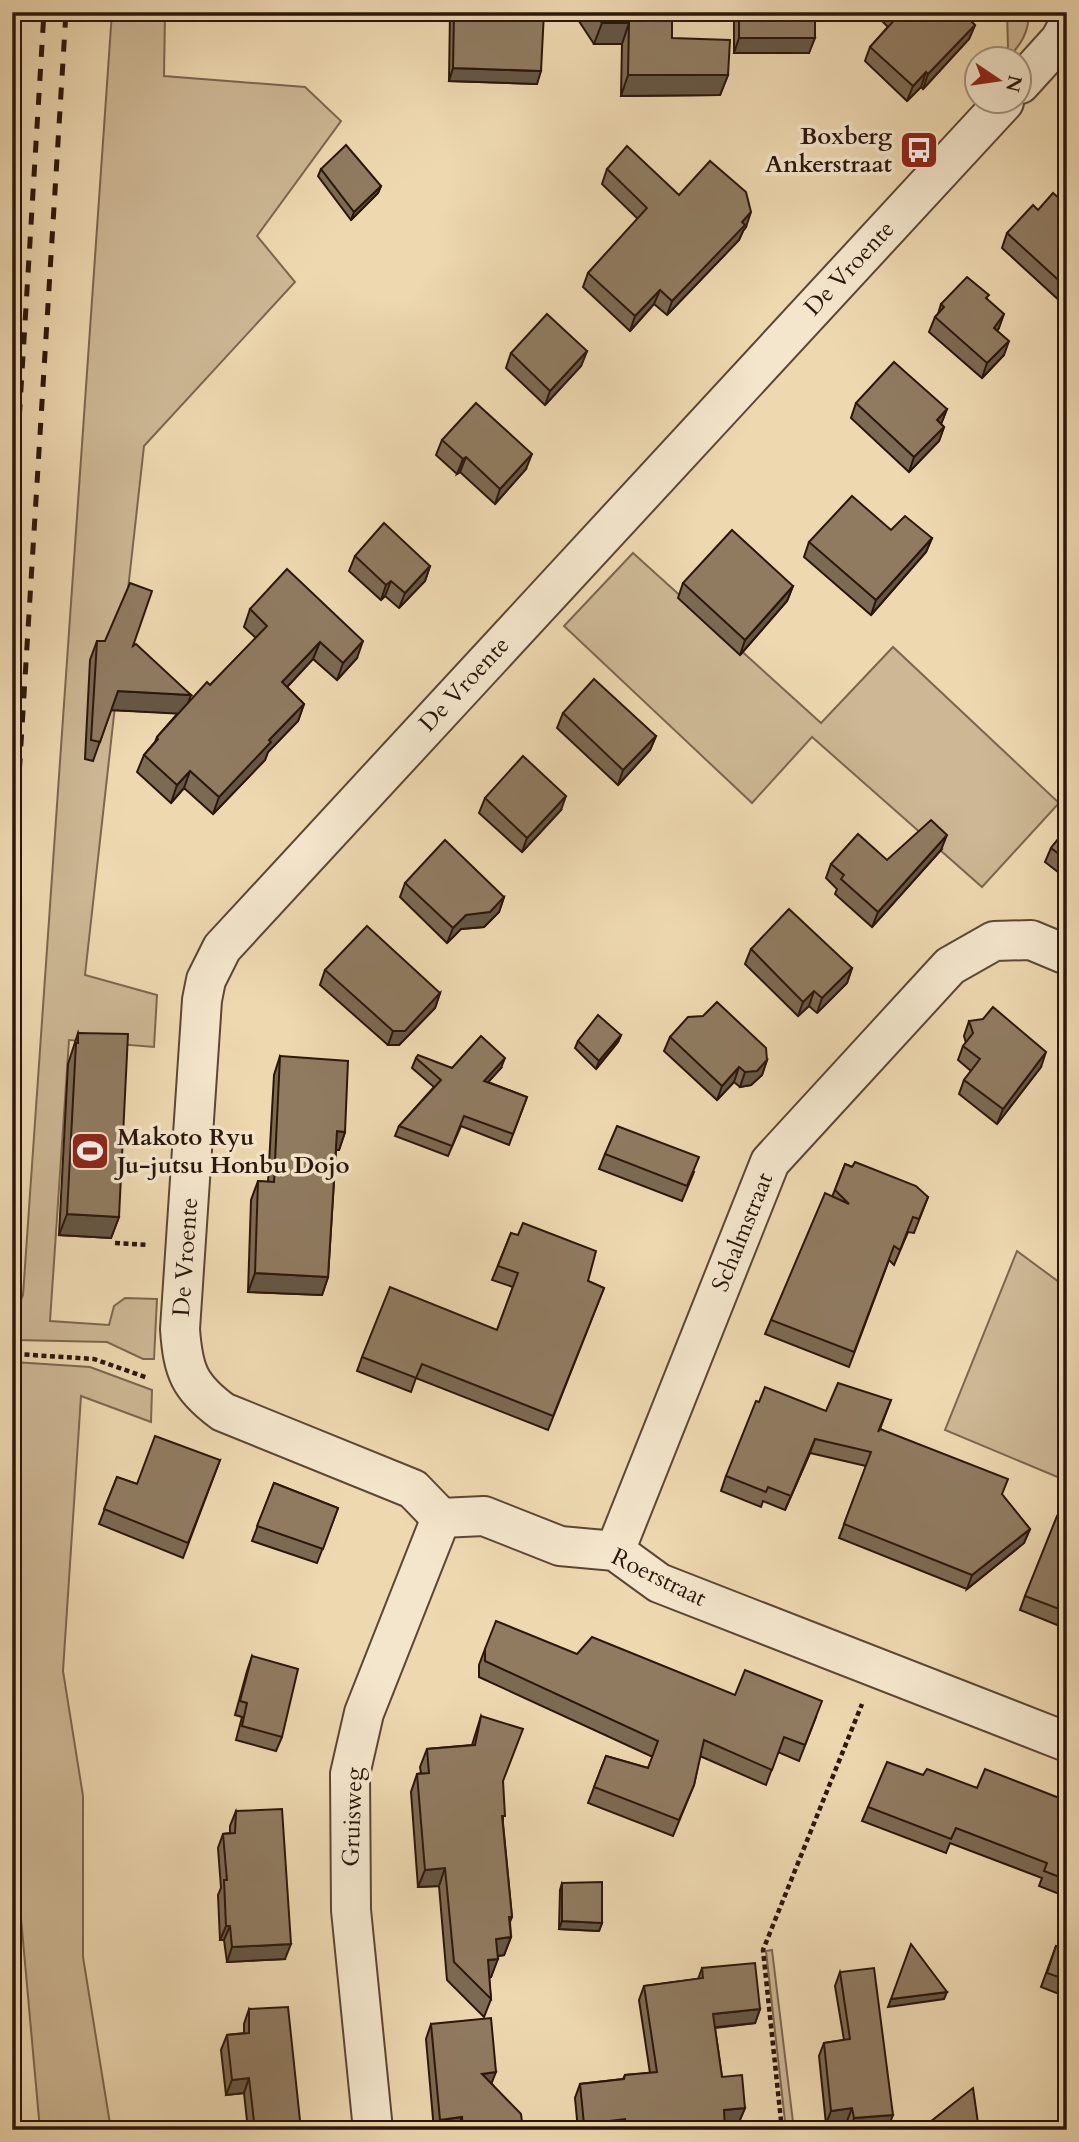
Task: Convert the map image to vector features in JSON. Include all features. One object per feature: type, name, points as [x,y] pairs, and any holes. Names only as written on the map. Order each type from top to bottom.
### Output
[{"type":"street","points":[[1034,69],[1060,40],[1067,27]]},
{"type":"street","name":"De Vroente","points":[[188,1378],[180,1329],[202,1000],[206,980],[222,948],[991,116]]},
{"type":"street","name":"Schalmstraat","points":[[615,1551],[770,1162],[950,966],[994,941],[1031,940],[1067,955]]},
{"type":"street","points":[[188,1378],[205,1398],[223,1412],[413,1489],[441,1518]]},
{"type":"street","name":"Roerstraat","points":[[441,1518],[484,1516],[560,1546],[615,1551],[659,1583],[1067,1742]]},
{"type":"street","name":"Gruisweg","points":[[373,2130],[351,1909],[350,1774],[364,1713],[441,1518]]},
{"type":"path","points":[[115,1242],[147,1244]]},
{"type":"path","points":[[16,1354],[94,1359],[151,1379],[188,1378]]},
{"type":"path","points":[[782,2130],[763,1950],[866,1695]]},
{"type":"shaded area","points":[[112,12],[165,12],[164,76],[305,87],[341,121],[257,236],[295,282],[144,446],[85,975],[157,995],[154,1047],[69,1040],[50,1321],[109,1325],[114,1306],[125,1298],[157,1299],[154,1359],[143,1359],[107,1342],[16,1340],[17,1309],[23,1295]]},
{"type":"shaded area","points":[[1007,12],[1029,12],[1028,26],[1020,43],[1018,46],[1008,46]]},
{"type":"shaded area","points":[[633,553],[821,723],[893,647],[1059,803],[982,887],[812,737],[752,803],[564,626]]},
{"type":"shaded area","points":[[1017,1251],[1067,1288],[1067,1481],[945,1430]]},
{"type":"shaded area","points":[[14,1362],[90,1367],[152,1390],[151,1422],[81,1396],[63,1671],[83,1796],[83,1957],[111,2130],[40,2130],[20,1907],[14,1668],[20,1417],[12,1399]]},
{"type":"shaded area","points":[[772,1950],[794,2130],[786,2130],[766,1951]]},
{"type":"building","points":[[454,12],[544,12],[541,71],[453,68]]},
{"type":"building","points":[[594,12],[672,12],[672,38],[730,40],[728,75],[628,75],[629,23],[602,23]]},
{"type":"building","points":[[739,12],[815,12],[815,38],[739,38]]},
{"type":"building","points":[[894,12],[961,12],[975,25],[913,86],[870,47],[898,16]]},
{"type":"building","points":[[346,145],[381,186],[354,212],[321,169]]},
{"type":"building","points":[[627,146],[679,195],[710,161],[746,192],[751,212],[742,222],[745,225],[672,301],[660,290],[635,316],[588,273],[647,208],[607,169]]},
{"type":"building","points":[[1053,193],[1067,205],[1066,287],[1007,233],[1033,205],[1038,210]]},
{"type":"building","points":[[967,277],[989,295],[986,298],[1004,314],[994,328],[1009,341],[987,363],[935,317],[944,307],[941,304]]},
{"type":"building","points":[[547,314],[587,351],[550,391],[511,353]]},
{"type":"building","points":[[894,362],[947,409],[937,420],[944,427],[914,457],[856,403]]},
{"type":"building","points":[[476,403],[532,454],[500,489],[466,457],[463,459],[442,440]]},
{"type":"building","points":[[852,496],[891,530],[905,516],[932,538],[876,600],[809,542]]},
{"type":"building","points":[[384,523],[430,566],[405,593],[391,581],[386,585],[355,556]]},
{"type":"building","points":[[732,530],[793,586],[745,640],[683,583]]},
{"type":"building","points":[[287,569],[363,641],[343,663],[320,642],[282,682],[304,704],[219,797],[190,771],[177,785],[144,755],[207,682],[210,685],[267,626],[250,609]]},
{"type":"building","points":[[130,583],[152,591],[133,646],[136,644],[191,695],[118,691],[100,742],[91,740],[97,641],[105,641]]},
{"type":"building","points":[[594,679],[656,736],[623,770],[563,713]]},
{"type":"building","points":[[523,756],[566,796],[527,838],[485,798]]},
{"type":"building","points":[[931,820],[947,835],[878,912],[841,879],[844,875],[831,864],[858,834],[887,860]]},
{"type":"building","points":[[1067,828],[1067,860],[1051,848]]},
{"type":"building","points":[[445,840],[504,897],[490,912],[466,915],[453,928],[405,883]]},
{"type":"building","points":[[789,909],[852,968],[822,998],[814,991],[803,1002],[751,949]]},
{"type":"building","points":[[367,926],[440,993],[405,1031],[393,1031],[325,970]]},
{"type":"building","points":[[717,1002],[766,1048],[767,1060],[757,1071],[745,1072],[739,1067],[722,1086],[670,1037],[688,1017],[703,1016]]},
{"type":"building","points":[[993,1007],[1046,1052],[1003,1109],[964,1080],[980,1059],[963,1046],[973,1033],[969,1021],[983,1019]]},
{"type":"building","points":[[598,1015],[621,1035],[599,1061],[578,1041]]},
{"type":"building","name":"Makoto Ryu Ju-jutsu Honbu Dojo","points":[[78,1033],[128,1034],[119,1217],[67,1214]]},
{"type":"building","points":[[481,1036],[505,1058],[484,1081],[527,1097],[513,1134],[464,1116],[452,1146],[399,1126],[441,1080],[416,1058],[418,1055],[452,1068]]},
{"type":"building","points":[[280,1056],[348,1061],[345,1132],[337,1131],[328,1277],[255,1273],[258,1181],[274,1182]]},
{"type":"building","points":[[617,1126],[699,1157],[687,1186],[605,1154]]},
{"type":"building","points":[[855,1162],[916,1186],[928,1197],[919,1219],[913,1217],[900,1250],[894,1246],[854,1352],[771,1320],[825,1193],[849,1204],[835,1190],[845,1164],[852,1167]]},
{"type":"building","points":[[523,1223],[596,1251],[588,1281],[604,1288],[553,1416],[422,1364],[416,1378],[362,1357],[390,1287],[497,1330],[518,1273],[498,1266],[511,1233],[518,1235]]},
{"type":"building","points":[[838,1383],[891,1400],[878,1432],[880,1429],[1008,1479],[1002,1494],[1030,1529],[972,1575],[844,1524],[871,1452],[815,1439],[791,1496],[768,1487],[766,1492],[726,1476],[756,1401],[759,1402],[765,1387],[826,1411]]},
{"type":"building","points":[[155,1436],[220,1460],[188,1543],[104,1509],[117,1477],[137,1484]]},
{"type":"building","points":[[274,1483],[338,1508],[323,1549],[257,1526]]},
{"type":"building","points":[[1057,1516],[1067,1520],[1067,1612],[1025,1596]]},
{"type":"building","points":[[496,1621],[577,1654],[592,1637],[735,1695],[745,1670],[822,1701],[805,1745],[784,1737],[772,1770],[704,1740],[694,1785],[679,1820],[594,1787],[606,1756],[648,1768],[658,1741],[485,1661],[485,1649]]},
{"type":"building","points":[[252,1656],[298,1669],[282,1737],[242,1726],[247,1703],[240,1701]]},
{"type":"building","points":[[481,1716],[523,1729],[503,1781],[505,1816],[502,1816],[512,1917],[509,1917],[511,1937],[496,1939],[498,1959],[488,1960],[491,1999],[454,1962],[445,1868],[425,1870],[417,1774],[429,1773],[427,1749],[475,1745]]},
{"type":"building","points":[[887,1762],[923,1775],[927,1769],[977,1788],[985,1769],[1067,1801],[1067,1880],[1044,1871],[1047,1863],[956,1828],[951,1839],[868,1807]]},
{"type":"building","points":[[282,1809],[291,1944],[232,1947],[230,1926],[226,1926],[224,1880],[227,1880],[223,1834],[235,1833],[236,1811]]},
{"type":"building","points":[[602,1882],[602,1923],[562,1921],[562,1883]]},
{"type":"building","points":[[1067,1938],[1067,1980],[1047,1973],[1056,1946],[1062,1948]]},
{"type":"building","points":[[911,1944],[947,1992],[891,1999]]},
{"type":"building","points":[[755,1963],[760,2009],[713,2014],[722,2077],[742,2075],[745,2108],[724,2110],[725,2130],[627,2130],[625,2119],[584,2124],[580,2084],[657,2072],[644,1986],[703,1978],[702,1968]]},
{"type":"building","points":[[874,1968],[893,2115],[854,2118],[852,2108],[831,2111],[824,2043],[850,2039],[840,1972]]},
{"type":"building","points":[[288,2007],[301,2130],[255,2130],[249,2078],[232,2080],[227,2035],[249,2033],[249,2009]]},
{"type":"building","points":[[491,2018],[496,2072],[482,2074],[521,2114],[523,2130],[463,2130],[462,2117],[440,2120],[431,2024]]},
{"type":"building","points":[[973,2088],[979,2130],[926,2130],[925,2126]]},
{"type":"railway","points":[[12,536],[44,12]]},
{"type":"railway","points":[[12,890],[66,12]]},
{"type":"place","name":"Boxberg Ankerstraat","points":[[919,150]]},
{"type":"place","name":"Makoto Ryu Ju-jutsu Honbu Dojo","points":[[90,1151]]}]
